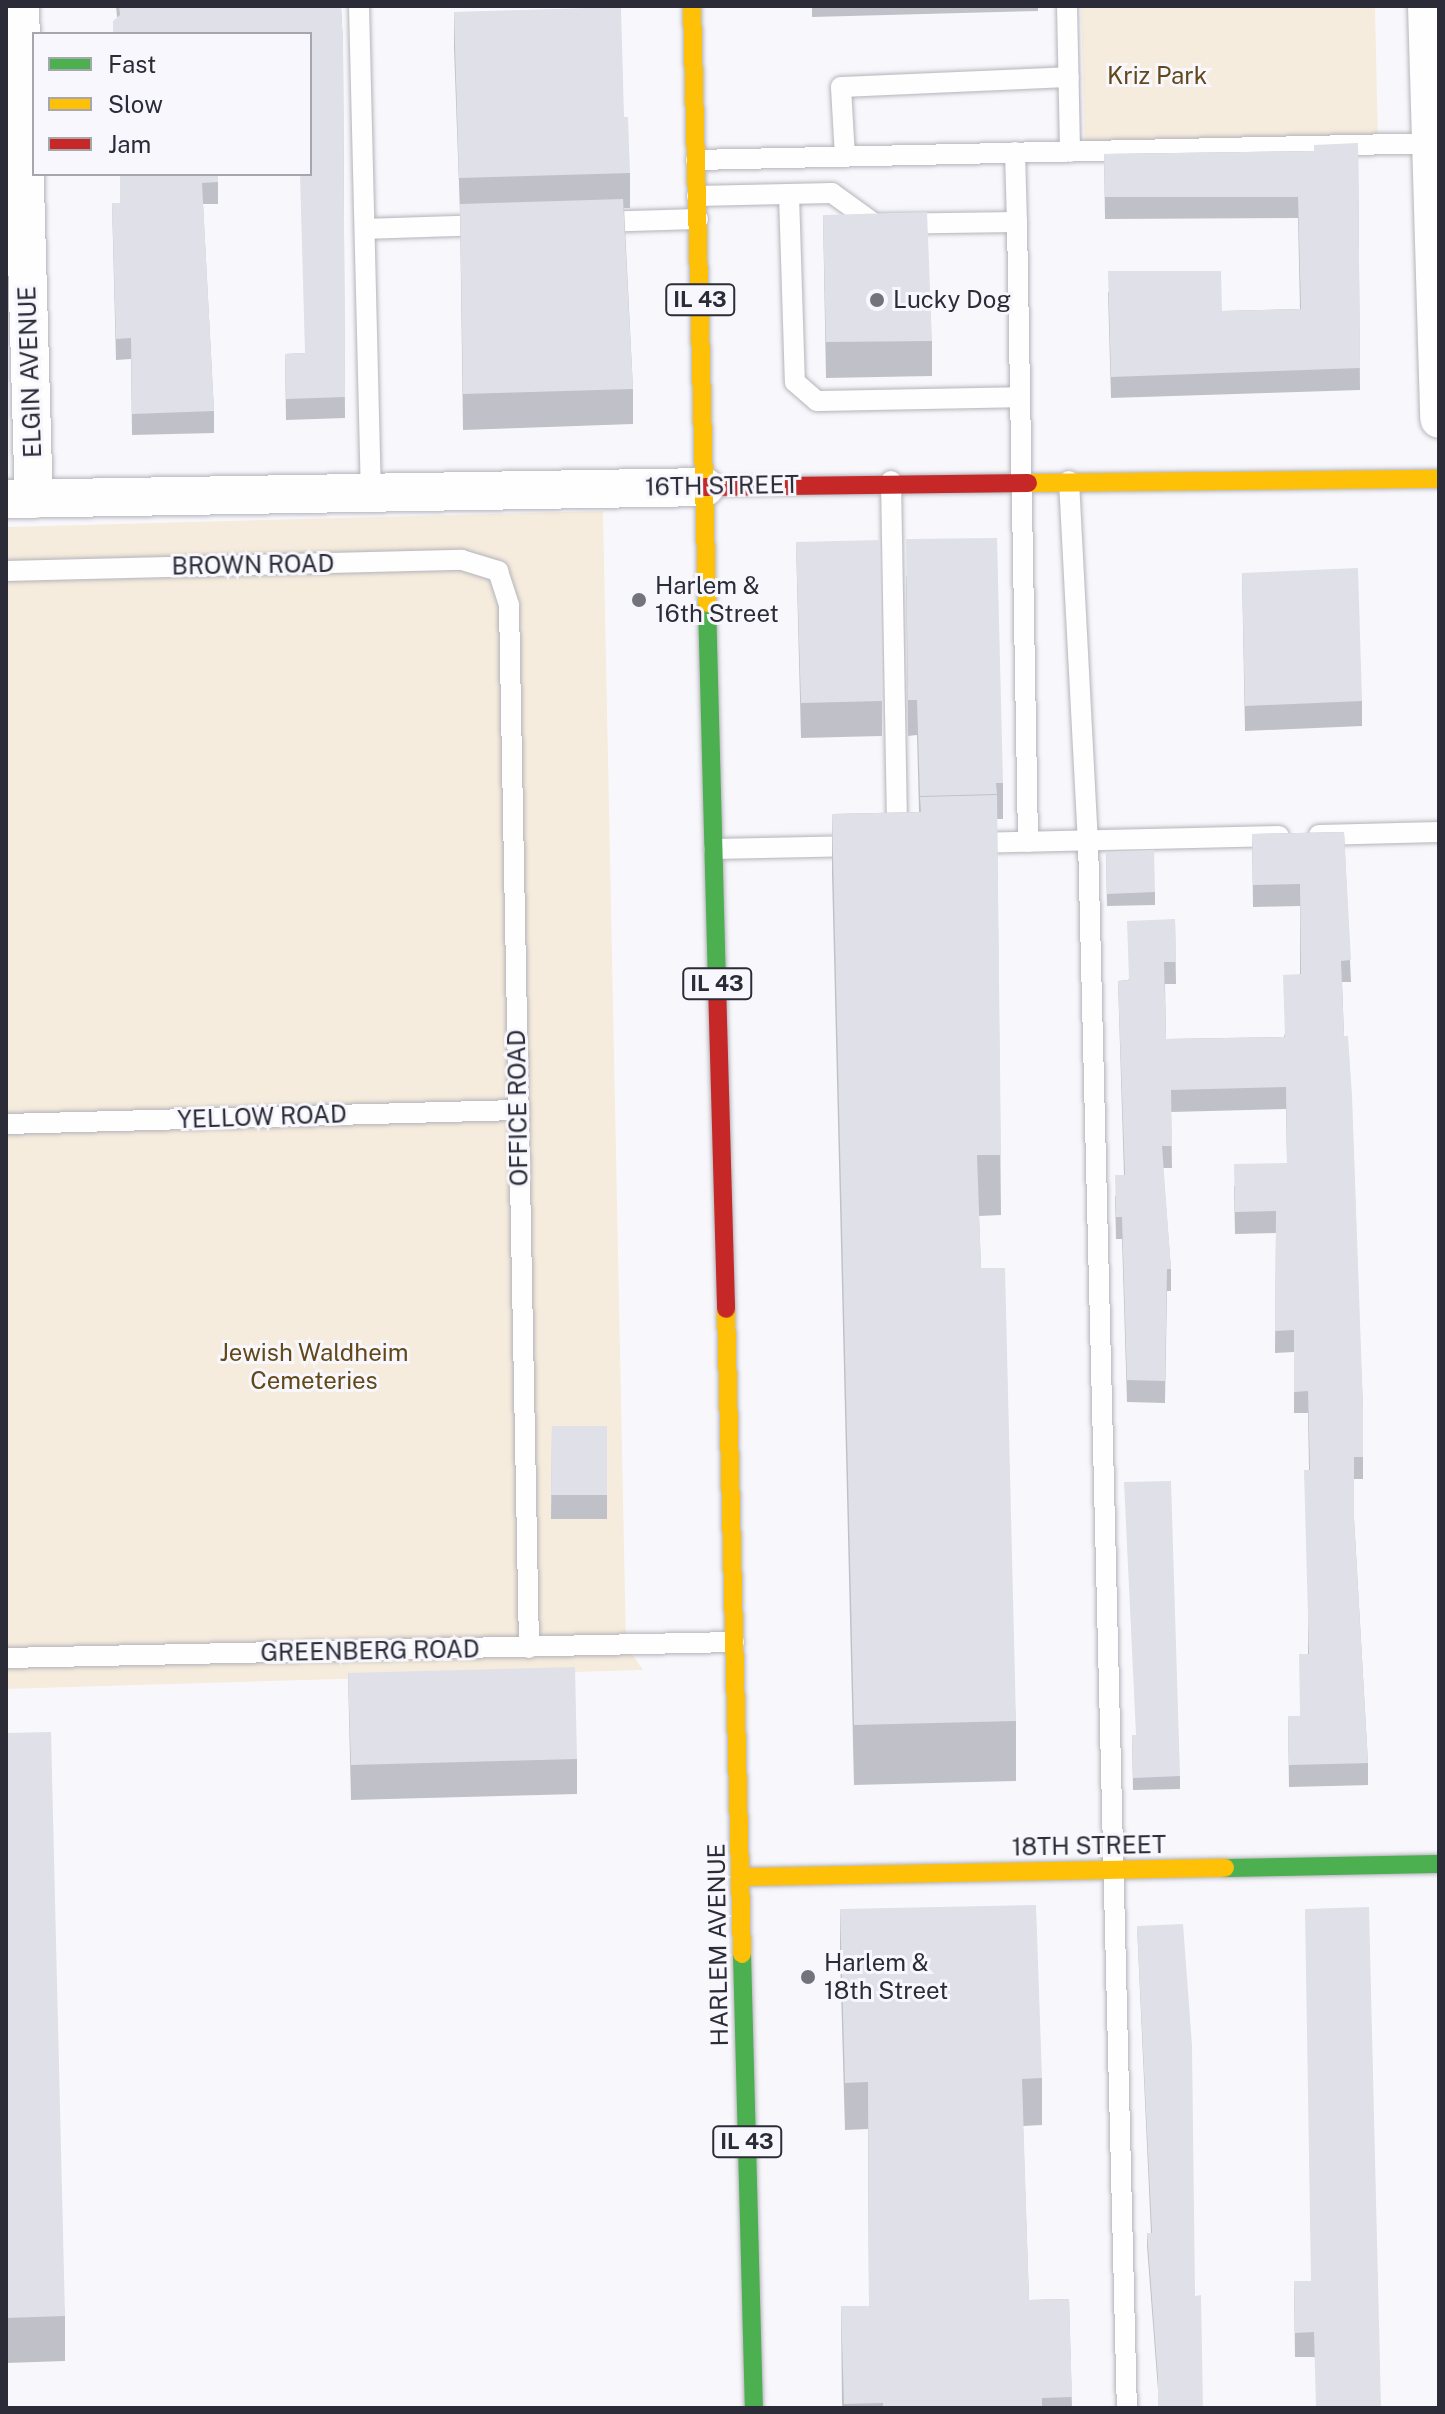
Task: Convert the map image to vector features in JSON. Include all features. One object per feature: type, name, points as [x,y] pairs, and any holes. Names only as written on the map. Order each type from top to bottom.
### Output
[{"type":"main road","name":"IL 43","points":[[692,6],[714,849]]},
{"type":"main road","name":"16TH STREET","points":[[705,487],[891,481],[1439,479]]},
{"type":"main road","name":"HARLEM AVENUE","points":[[714,849],[754,2408]]},
{"type":"main road","name":"18TH STREET","points":[[740,1877],[1439,1864]]},
{"type":"street","name":"ELGIN AVENUE","points":[[20,6],[20,499]]},
{"type":"street","points":[[1427,6],[1435,143],[1439,419]]},
{"type":"street","name":"16TH STREET","points":[[20,499],[371,490],[705,487]]},
{"type":"lane","points":[[359,6],[371,490]]},
{"type":"lane","points":[[1067,6],[1070,152]]},
{"type":"lane","points":[[845,157],[841,87],[1069,77]]},
{"type":"lane","points":[[696,160],[1435,143]]},
{"type":"lane","points":[[1015,152],[1028,842]]},
{"type":"lane","points":[[697,196],[832,193],[875,224],[1017,222]]},
{"type":"lane","points":[[789,195],[795,382],[817,401],[1020,397]]},
{"type":"lane","points":[[579,222],[698,219]]},
{"type":"lane","points":[[365,229],[502,225]]},
{"type":"lane","points":[[714,849],[905,845],[891,481]]},
{"type":"lane","points":[[1069,481],[1088,840],[1127,2408]]},
{"type":"lane","name":"BROWN ROAD","points":[[6,571],[462,560],[498,571]]},
{"type":"lane","name":"OFFICE ROAD","points":[[498,571],[509,605],[529,1648]]},
{"type":"lane","points":[[955,844],[1439,832]]},
{"type":"lane","name":"YELLOW ROAD","points":[[6,1124],[518,1110]]},
{"type":"lane","name":"GREENBERG ROAD","points":[[6,1658],[734,1642]]},
{"type":"green space","name":"Kriz Park","points":[[1081,6],[1375,6],[1378,141],[1085,149]]},
{"type":"green space","name":"Jewish Waldheim Cemeteries","points":[[603,511],[626,1645],[643,1670],[6,1689],[6,527]]},
{"type":"building","points":[[119,6],[341,6],[345,397],[286,399],[285,354],[305,353],[300,176],[312,176],[312,32],[113,32],[113,21],[120,15]]},
{"type":"building","points":[[621,7],[624,117],[628,117],[630,173],[459,178],[454,12]]},
{"type":"building","points":[[1358,143],[1360,368],[1111,377],[1108,271],[1221,271],[1222,311],[1301,309],[1298,197],[1105,197],[1104,154],[1314,151],[1314,145]]},
{"type":"building","points":[[120,176],[218,176],[218,182],[202,183],[214,411],[132,414],[131,338],[116,339],[112,203],[120,203]]},
{"type":"building","points":[[623,199],[633,389],[463,394],[460,204]]},
{"type":"building","name":"Lucky Dog","points":[[927,212],[932,341],[826,342],[823,215]]},
{"type":"building","points":[[997,538],[1003,783],[996,783],[997,794],[920,796],[917,700],[908,700],[906,539]]},
{"type":"building","points":[[880,540],[882,701],[801,703],[796,542]]},
{"type":"building","points":[[1358,568],[1362,701],[1245,706],[1242,573]]},
{"type":"building","points":[[997,795],[1001,1155],[977,1155],[981,1268],[1005,1268],[1016,1721],[854,1725],[832,814],[921,812],[920,797]]},
{"type":"building","points":[[1344,832],[1351,960],[1341,961],[1344,1036],[1348,1036],[1352,1095],[1363,1406],[1363,1457],[1354,1457],[1354,1518],[1368,1763],[1289,1765],[1288,1716],[1300,1716],[1299,1654],[1309,1654],[1304,1470],[1310,1470],[1308,1391],[1294,1392],[1294,1330],[1275,1331],[1276,1211],[1235,1212],[1234,1164],[1287,1163],[1286,1087],[1171,1090],[1172,1146],[1162,1146],[1171,1269],[1167,1269],[1165,1381],[1127,1380],[1122,1217],[1116,1217],[1115,1175],[1125,1175],[1118,981],[1129,980],[1127,921],[1175,919],[1176,962],[1164,962],[1166,1039],[1285,1037],[1283,975],[1301,974],[1300,884],[1253,885],[1252,834]]},
{"type":"building","points":[[1154,850],[1155,892],[1107,894],[1106,852]]},
{"type":"building","points":[[552,1426],[607,1426],[607,1495],[551,1495]]},
{"type":"building","points":[[1171,1481],[1180,1776],[1133,1778],[1132,1735],[1136,1735],[1124,1482]]},
{"type":"building","points":[[575,1667],[577,1759],[351,1765],[348,1673]]},
{"type":"building","points":[[51,1732],[65,2316],[6,2318],[6,1733]]},
{"type":"building","points":[[1036,1905],[1042,2078],[1022,2079],[1029,2300],[1069,2299],[1072,2397],[1042,2398],[1042,2408],[883,2408],[883,2403],[844,2404],[841,2306],[869,2306],[868,2082],[845,2083],[840,1909]]},
{"type":"building","points":[[1369,1907],[1381,2408],[1316,2408],[1314,2332],[1295,2333],[1294,2281],[1311,2281],[1305,1909]]},
{"type":"building","points":[[1183,1924],[1192,2045],[1195,2296],[1201,2295],[1203,2408],[1158,2408],[1147,2233],[1152,2233],[1137,1926]]},
{"type":"traffic: fast","points":[[707,603],[717,984]]},
{"type":"traffic: fast","points":[[1225,1868],[1439,1864]]},
{"type":"traffic: fast","points":[[742,1954],[754,2408]]},
{"type":"traffic: slow","points":[[692,6],[707,603]]},
{"type":"traffic: slow","points":[[1028,483],[1439,479]]},
{"type":"traffic: slow","points":[[726,1309],[742,1954]]},
{"type":"traffic: slow","points":[[740,1877],[1225,1868]]},
{"type":"traffic: jam","points":[[705,487],[1028,483]]},
{"type":"traffic: jam","points":[[717,984],[726,1309]]},
{"type":"place","name":"Lucky Dog","points":[[877,300]]},
{"type":"place","name":"Harlem & 16th Street","points":[[639,600]]},
{"type":"place","name":"Harlem & 18th Street","points":[[808,1977]]}]
